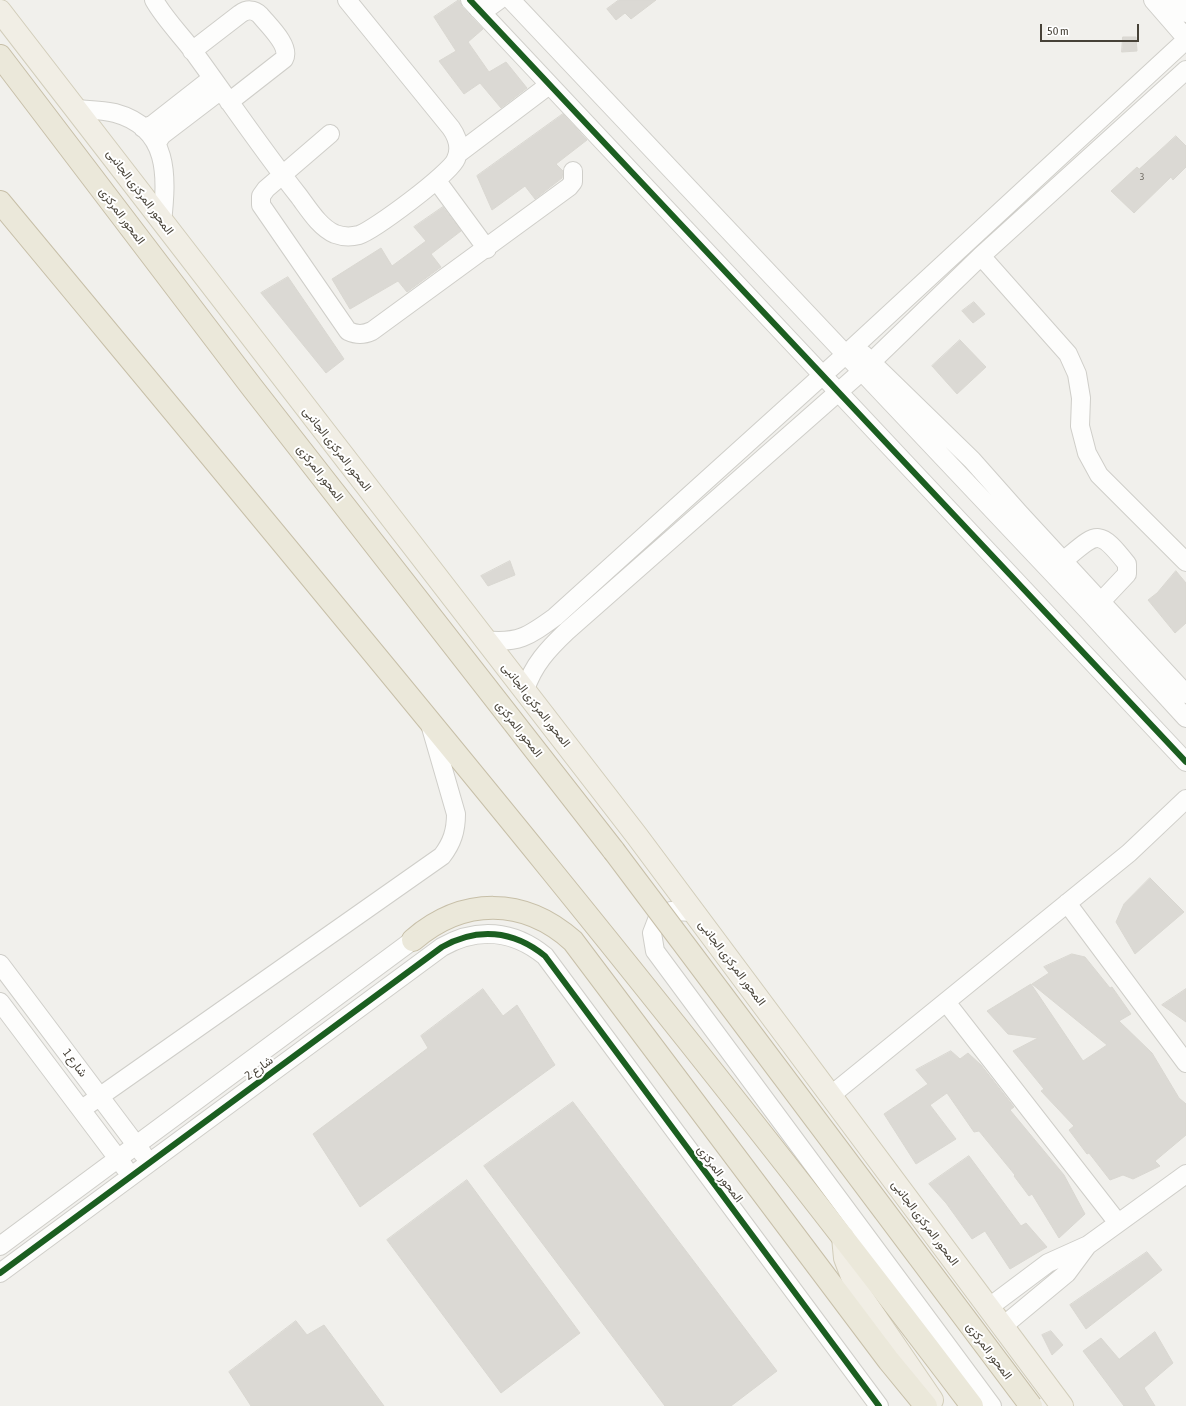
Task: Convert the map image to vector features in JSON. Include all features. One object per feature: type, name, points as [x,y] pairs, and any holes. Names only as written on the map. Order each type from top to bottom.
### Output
[{"type":"highway","name":"المحور المركزى","points":[[0,56],[251,386],[614,851],[1031,1406]]},
{"type":"highway","points":[[0,202],[428,717],[754,1121],[972,1406]]},
{"type":"highway","points":[[413,940],[424,930],[443,919],[464,911],[478,908],[508,908],[536,916],[562,931],[573,941],[889,1361],[926,1406]]},
{"type":"main road","name":"المحور المركزى الجانبى","points":[[0,11],[484,640],[525,690],[694,912],[1062,1406]]},
{"type":"main road","points":[[843,1237],[845,1258],[857,1290],[936,1406]]},
{"type":"street","points":[[154,0],[282,175],[323,226],[329,231],[344,236],[352,236],[366,232],[437,181],[454,165],[459,153],[458,140],[451,128],[347,0]]},
{"type":"street","points":[[474,4],[488,8],[499,0]]},
{"type":"street","points":[[511,0],[850,350],[1096,608],[1186,694]]},
{"type":"street","points":[[484,640],[503,641],[522,638],[532,634],[555,617],[823,375],[1186,39],[1153,0]]},
{"type":"street","points":[[1174,0],[1186,13]]},
{"type":"street","points":[[474,4],[1186,762]]},
{"type":"street","points":[[143,128],[152,125],[284,59],[286,52],[284,45],[260,15],[257,12],[248,10],[240,14],[192,51]]},
{"type":"street","points":[[512,45],[518,31],[527,27],[538,28]]},
{"type":"street","points":[[525,690],[528,679],[539,660],[567,631],[866,367],[981,256],[1186,70]]},
{"type":"street","points":[[459,153],[549,85]]},
{"type":"street","points":[[1164,90],[1186,85]]},
{"type":"street","points":[[156,144],[167,131],[221,90]]},
{"type":"street","points":[[76,109],[117,114],[126,117],[143,128],[156,144],[165,172],[166,191],[162,222]]},
{"type":"street","points":[[330,134],[263,193],[260,201],[262,209],[348,331],[354,334],[366,334],[372,332],[487,249],[570,187],[573,182],[573,171]]},
{"type":"street","points":[[437,181],[487,249]]},
{"type":"street","points":[[981,256],[1068,354],[1077,374],[1081,398],[1080,426],[1087,453],[1099,476],[1186,562]]},
{"type":"street","points":[[866,367],[972,460],[1064,561],[1096,608],[1186,718]]},
{"type":"street","points":[[1064,561],[1092,538],[1098,537],[1105,539],[1127,564],[1127,574],[1096,608]]},
{"type":"street","points":[[555,617],[567,631]]},
{"type":"street","points":[[82,1109],[442,856],[452,841],[456,823],[456,814],[428,717]]},
{"type":"street","points":[[830,1096],[1129,853],[1186,799]]},
{"type":"street","points":[[1067,903],[1186,1063]]},
{"type":"street","points":[[694,912],[671,911],[657,920],[652,933],[655,951],[992,1406]]},
{"type":"street","name":"شارع 2","points":[[0,1273],[149,1162],[452,942],[473,935],[500,934],[527,943],[545,956]]},
{"type":"street","name":"شارع 2","points":[[0,1246],[413,940]]},
{"type":"street","name":"المحور المركزى","points":[[545,956],[878,1406]]},
{"type":"street","name":"شارع 1","points":[[0,964],[149,1162]]},
{"type":"street","name":"شارع 1","points":[[0,1002],[131,1176]]},
{"type":"street","points":[[946,1002],[1118,1223]]},
{"type":"street","points":[[988,1308],[1048,1263],[1088,1245],[1186,1174]]},
{"type":"street","points":[[1002,1327],[1067,1273],[1088,1245]]},
{"type":"building","points":[[459,0],[462,7],[483,29],[468,42],[489,72],[506,62],[527,88],[501,108],[480,83],[464,94],[439,61],[456,51],[434,17]]},
{"type":"building","points":[[619,0],[656,0],[631,19],[625,13],[616,20],[607,9]]},
{"type":"building","points":[[1123,37],[1136,37],[1137,51],[1122,52]]},
{"type":"building","points":[[563,114],[587,140],[556,164],[563,171],[562,178],[535,199],[525,186],[492,210],[477,176]]},
{"type":"building","points":[[1176,136],[1186,146],[1186,167],[1173,180],[1171,177],[1134,213],[1111,191],[1137,167],[1139,169]]},
{"type":"building","points":[[443,207],[461,231],[431,254],[441,267],[407,292],[398,281],[350,309],[332,279],[381,248],[392,266],[426,241],[414,227]]},
{"type":"building","points":[[288,277],[344,359],[326,373],[261,293]]},
{"type":"building","points":[[974,302],[985,314],[973,323],[962,311]]},
{"type":"building","points":[[960,340],[986,367],[957,394],[932,366]]},
{"type":"building","points":[[510,561],[515,575],[488,586],[481,576]]},
{"type":"building","points":[[1176,571],[1186,583],[1186,623],[1175,633],[1148,600],[1157,593]]},
{"type":"building","points":[[1150,878],[1184,912],[1135,954],[1116,922],[1124,904]]},
{"type":"building","points":[[1072,954],[1085,957],[1110,988],[1112,987],[1131,1014],[1119,1021],[1152,1053],[1179,1098],[1186,1104],[1186,1135],[1155,1161],[1160,1166],[1133,1179],[1123,1175],[1110,1180],[1089,1153],[1087,1154],[1069,1130],[1074,1126],[1041,1091],[1044,1089],[1013,1051],[1038,1038],[1008,1034],[987,1011],[1031,984],[1083,1061],[1107,1045],[1032,984],[1049,973],[1044,967]]},
{"type":"building","points":[[483,989],[503,1016],[517,1005],[555,1065],[360,1207],[313,1134],[428,1048],[421,1036]]},
{"type":"building","points":[[1186,989],[1186,1022],[1162,1005]]},
{"type":"building","points":[[951,1051],[960,1059],[968,1053],[981,1065],[1014,1107],[1010,1110],[1064,1175],[1085,1214],[1059,1238],[1032,1194],[1029,1196],[1014,1176],[1015,1175],[979,1131],[974,1132],[947,1093],[930,1105],[956,1139],[916,1164],[884,1114],[928,1084],[916,1070]]},
{"type":"building","points":[[573,1102],[777,1371],[731,1406],[665,1406],[484,1166]]},
{"type":"building","points":[[969,1156],[1021,1226],[1026,1223],[1047,1247],[1010,1269],[985,1231],[972,1239],[946,1203],[929,1184]]},
{"type":"building","points":[[467,1180],[580,1333],[501,1393],[387,1240]]},
{"type":"building","points":[[1147,1252],[1162,1270],[1086,1329],[1070,1305]]},
{"type":"building","points":[[296,1321],[307,1335],[324,1325],[384,1406],[251,1406],[229,1372]]},
{"type":"building","points":[[1051,1331],[1063,1345],[1052,1355],[1042,1335]]},
{"type":"building","points":[[1155,1332],[1173,1363],[1144,1388],[1155,1406],[1124,1406],[1083,1351],[1101,1338],[1119,1359]]},
{"type":"cycle path","points":[[470,0],[1186,762]]},
{"type":"cycle path","points":[[0,1273],[442,947],[468,936],[495,934],[508,936],[520,941],[533,947],[545,956],[879,1406]]}]
